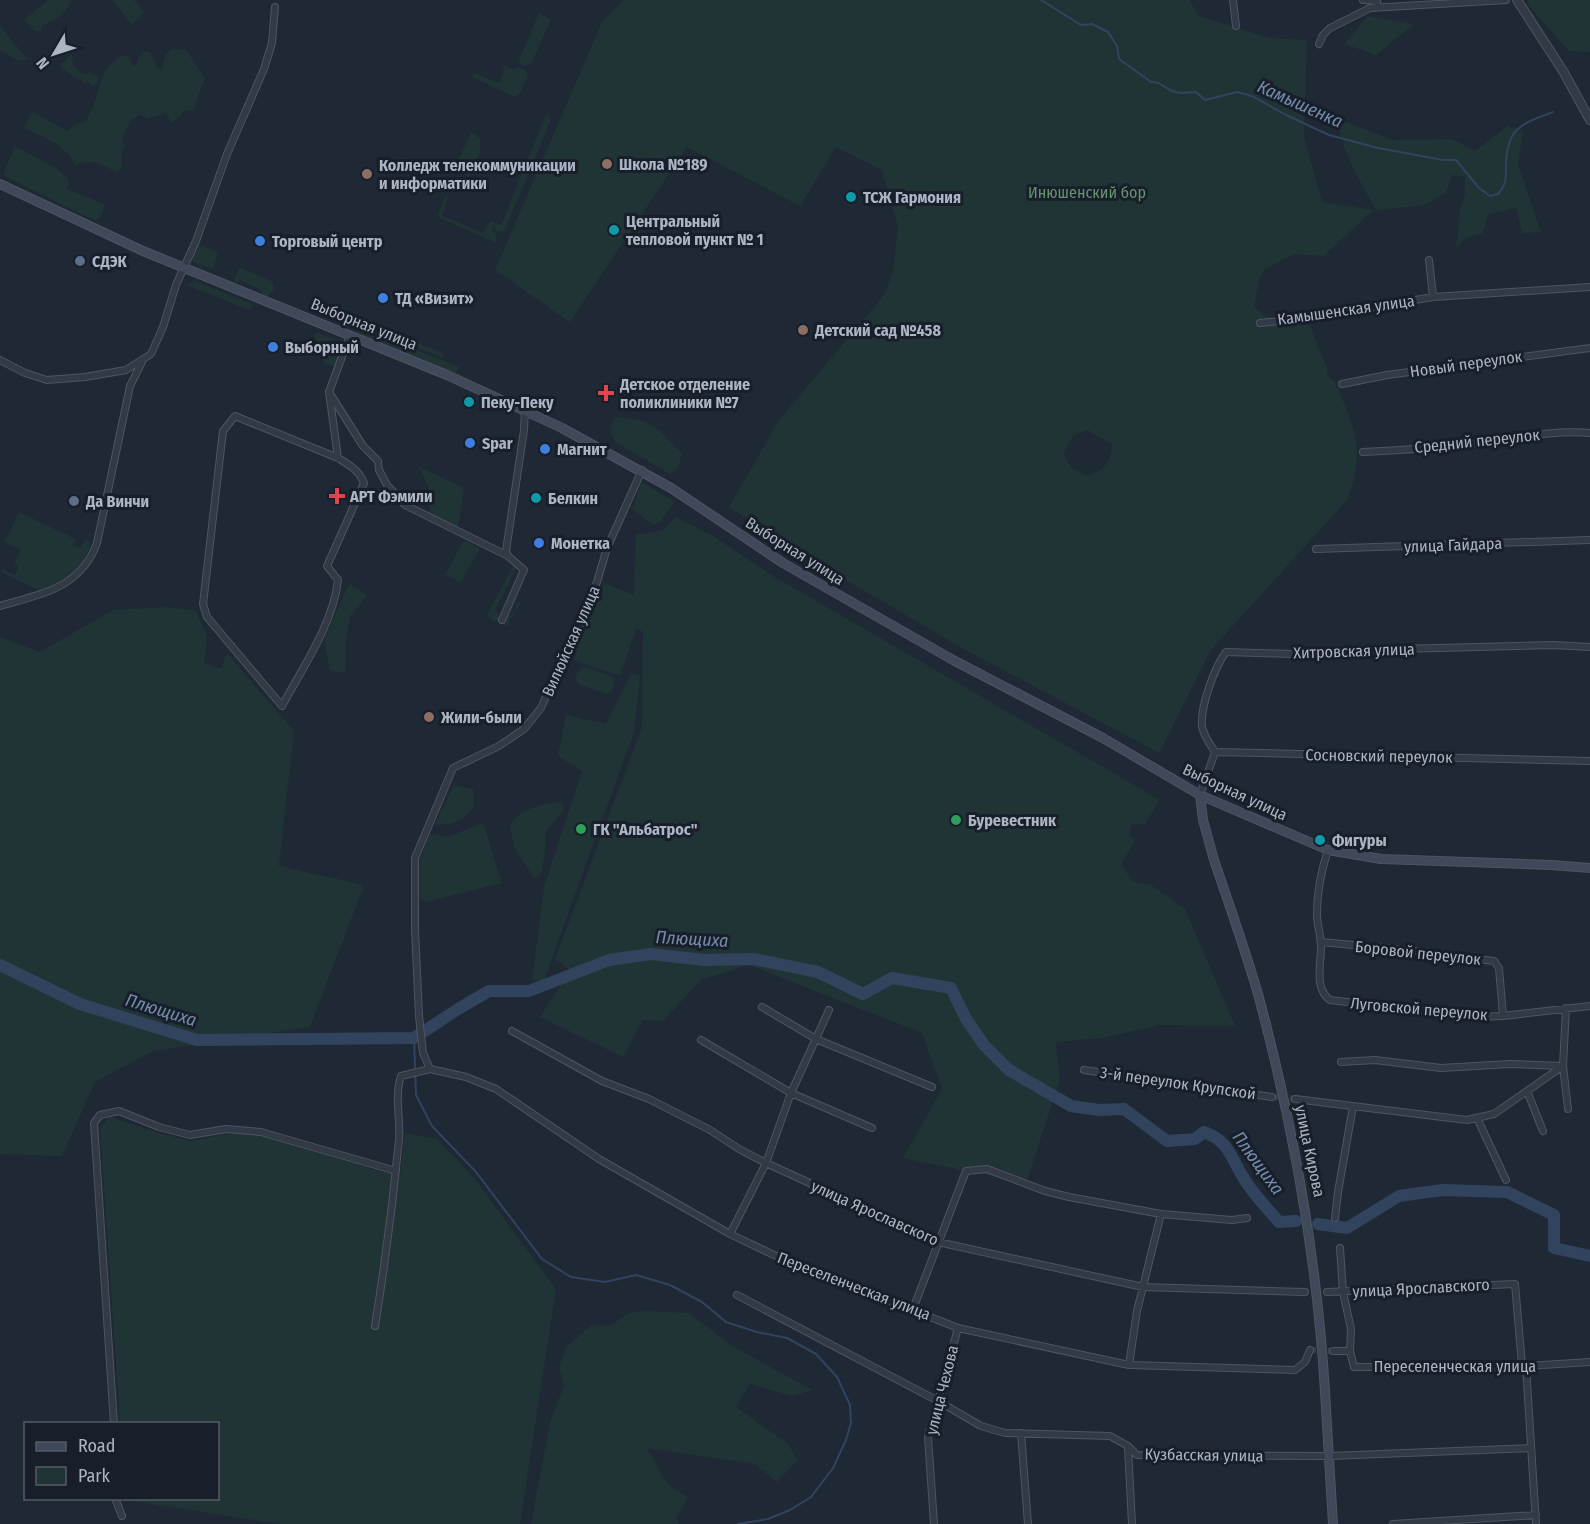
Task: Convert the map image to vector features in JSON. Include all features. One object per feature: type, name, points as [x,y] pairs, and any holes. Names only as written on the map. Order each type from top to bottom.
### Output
[{"type":"main road","name":"Выборная улица","points":[[0,184],[108,235],[525,409],[642,470],[783,563],[953,660],[1104,738],[1200,795],[1328,850],[1381,859],[1551,864],[1590,868]]},
{"type":"main road","name":"улица Кирова","points":[[1200,795],[1203,820],[1214,860],[1257,992],[1289,1123],[1306,1206],[1322,1336],[1333,1524]]},
{"type":"street","points":[[1233,0],[1236,26]]},
{"type":"street","points":[[1363,0],[1377,1],[1378,7]]},
{"type":"street","points":[[1319,44],[1323,35],[1330,28],[1370,8],[1506,0]]},
{"type":"street","points":[[1517,0],[1563,71],[1590,120]]},
{"type":"street","points":[[0,360],[25,373],[47,380],[126,370],[151,354],[183,267],[196,241],[227,154],[264,69],[272,42],[275,7]]},
{"type":"street","name":"Камышенская улица","points":[[1429,260],[1433,297]]},
{"type":"street","name":"Камышенская улица","points":[[1260,322],[1315,317],[1433,297],[1590,286]]},
{"type":"street","points":[[338,458],[329,392],[350,335]]},
{"type":"street","name":"Новый переулок","points":[[1342,384],[1387,375],[1590,348]]},
{"type":"street","points":[[0,606],[61,586],[89,561],[97,543],[130,386],[142,361]]},
{"type":"street","points":[[329,392],[363,446],[378,461],[379,470],[387,485],[405,505],[508,556],[524,570],[502,620]]},
{"type":"street","points":[[508,556],[506,551],[525,409]]},
{"type":"street","points":[[235,416],[338,458],[353,467],[364,483],[327,566],[338,580],[337,593],[311,652],[282,705],[207,618],[203,604],[223,431],[235,416]]},
{"type":"street","name":"Средний переулок","points":[[1363,452],[1467,444],[1571,431],[1590,433]]},
{"type":"street","name":"Вилюйская улица","points":[[427,1069],[419,1016],[415,858],[453,768],[499,746],[524,729],[541,708],[560,664],[574,641],[597,582],[607,548],[642,470]]},
{"type":"street","name":"улица Гайдара","points":[[1316,549],[1590,540]]},
{"type":"street","name":"Хитровская улица","points":[[1215,752],[1202,726],[1204,704],[1221,659],[1226,652],[1291,654],[1371,649],[1552,645],[1590,647]]},
{"type":"street","points":[[1200,795],[1215,752]]},
{"type":"street","name":"Сосновский переулок","points":[[1215,752],[1590,761]]},
{"type":"street","points":[[1321,942],[1316,916],[1320,875],[1328,850]]},
{"type":"street","name":"Луговской переулок","points":[[1321,942],[1322,992],[1333,1001],[1462,1016],[1503,1016],[1590,1006]]},
{"type":"street","name":"Боровой переулок","points":[[1321,942],[1494,961],[1499,968],[1503,1016]]},
{"type":"street","points":[[762,1007],[816,1039],[932,1087]]},
{"type":"street","points":[[1566,1008],[1563,1066],[1568,1109]]},
{"type":"street","points":[[730,1234],[766,1163],[791,1093],[829,1010]]},
{"type":"street","name":"улица Ярославского","points":[[512,1031],[602,1082],[649,1099],[710,1130],[766,1163],[938,1242],[1143,1287],[1305,1292]]},
{"type":"street","points":[[701,1040],[791,1093],[872,1128]]},
{"type":"street","points":[[1341,1062],[1375,1060],[1441,1068],[1510,1064],[1563,1066]]},
{"type":"street","points":[[1295,1099],[1467,1120],[1494,1114],[1563,1066]]},
{"type":"street","points":[[375,1326],[400,1129],[398,1084],[400,1076],[427,1069]]},
{"type":"street","name":"Переселенческая улица","points":[[427,1069],[466,1077],[496,1089],[599,1159],[730,1234],[774,1255],[958,1328],[1129,1365],[1295,1370],[1305,1362],[1310,1350]]},
{"type":"street","name":"3-й переулок Крупской","points":[[1084,1070],[1272,1097]]},
{"type":"street","points":[[1527,1092],[1543,1131]]},
{"type":"street","points":[[1335,1218],[1353,1106]]},
{"type":"street","points":[[114,1422],[94,1123],[100,1115],[119,1111],[159,1127],[190,1135],[226,1129],[261,1132],[396,1171]]},
{"type":"street","points":[[1477,1118],[1506,1180]]},
{"type":"street","points":[[913,1309],[966,1171],[987,1169],[1053,1193],[1161,1214],[1232,1220],[1247,1218]]},
{"type":"street","points":[[1129,1365],[1137,1311],[1161,1214]]},
{"type":"street","points":[[1340,1248],[1343,1292],[1351,1329],[1350,1351]]},
{"type":"street","name":"улица Ярославского","points":[[1327,1292],[1515,1284],[1524,1366]]},
{"type":"street","name":"Кузбасская улица","points":[[737,1295],[981,1426],[1005,1433],[1110,1437],[1128,1446],[1137,1455],[1330,1456],[1531,1448]]},
{"type":"street","name":"улица Чехова","points":[[934,1524],[928,1437],[958,1328]]},
{"type":"street","name":"Переселенческая улица","points":[[1333,1351],[1350,1351],[1354,1366],[1524,1366],[1590,1362]]},
{"type":"street","points":[[1524,1366],[1536,1524]]},
{"type":"street","points":[[1020,1433],[1028,1524]]},
{"type":"street","points":[[1128,1446],[1132,1524]]},
{"type":"street","points":[[116,1500],[122,1516]]},
{"type":"street","points":[[1393,1524],[1536,1515]]},
{"type":"green space","points":[[48,0],[72,0],[60,16],[42,25],[41,31],[35,31],[24,20]]},
{"type":"green space","points":[[112,0],[134,0],[145,13],[132,24]]},
{"type":"green space","name":"Инюшенский бор","points":[[624,0],[1189,0],[1199,16],[1270,38],[1307,40],[1304,136],[1322,202],[1373,210],[1324,256],[1294,254],[1264,270],[1259,280],[1254,306],[1265,316],[1310,326],[1327,368],[1327,376],[1335,382],[1353,427],[1357,452],[1353,481],[1348,499],[1210,651],[1159,753],[960,647],[793,549],[729,507],[780,419],[884,295],[893,271],[898,227],[882,170],[836,147],[800,206],[687,147],[570,322],[495,270],[602,22]],"holes":[[[1087,430],[1112,444],[1106,464],[1088,476],[1071,468],[1063,453],[1074,435]]]},
{"type":"green space","points":[[1528,0],[1590,0],[1590,52],[1569,51],[1527,4]]},
{"type":"green space","points":[[539,13],[550,19],[549,24],[531,64],[523,66],[518,62]]},
{"type":"green space","points":[[1368,16],[1414,24],[1376,55],[1344,44]]},
{"type":"green space","points":[[0,26],[28,60],[19,61],[0,50]]},
{"type":"green space","points":[[172,48],[187,51],[205,78],[193,110],[183,111],[181,116],[171,123],[166,113],[147,119],[141,115],[133,119],[122,141],[125,146],[122,152],[121,169],[117,172],[91,162],[76,166],[60,147],[23,128],[33,112],[67,131],[76,124],[86,121],[104,74],[116,59],[126,55],[130,58],[132,65],[136,65],[138,57],[144,51],[150,52],[157,67],[162,69],[165,56]]},
{"type":"green space","points":[[71,54],[72,64],[78,70],[99,77],[96,84],[93,86],[89,82],[83,84],[82,80],[76,79],[60,66]]},
{"type":"green space","points":[[504,64],[514,69],[518,67],[526,71],[528,75],[520,93],[515,97],[472,77],[474,73],[499,83],[505,69],[502,68]]},
{"type":"green space","points":[[547,112],[551,120],[504,232],[496,231],[492,226],[494,230],[491,231],[495,232],[496,243],[440,218],[438,214],[448,195],[442,216],[484,233],[490,221],[501,225]]},
{"type":"green space","points":[[1346,122],[1393,140],[1452,139],[1475,151],[1508,126],[1523,132],[1518,165],[1541,232],[1522,233],[1516,208],[1488,214],[1483,233],[1466,238],[1456,248],[1460,209],[1465,195],[1465,177],[1452,175],[1446,193],[1424,205],[1377,210],[1359,180],[1345,147],[1338,125]]},
{"type":"green space","points":[[471,132],[480,138],[480,153],[469,177],[455,168]]},
{"type":"green space","points":[[15,146],[56,168],[68,178],[69,185],[66,189],[106,205],[103,207],[101,217],[95,221],[4,176]]},
{"type":"green space","points":[[197,244],[218,252],[213,269],[193,262],[192,254]]},
{"type":"green space","points":[[242,268],[273,282],[274,289],[267,297],[261,294],[261,290],[240,280],[236,284],[234,281],[238,269]]},
{"type":"green space","points":[[195,281],[252,304],[252,307],[250,310],[187,285]]},
{"type":"green space","points":[[362,318],[368,323],[443,353],[443,358],[358,324]]},
{"type":"green space","points":[[357,326],[459,367],[456,373],[357,333]]},
{"type":"green space","points":[[316,332],[343,343],[344,347],[335,366],[324,363],[314,335]]},
{"type":"green space","points":[[615,417],[649,423],[658,429],[682,453],[678,468],[670,474],[614,441],[610,429]]},
{"type":"green space","points":[[419,467],[464,488],[458,528],[429,513],[432,496]]},
{"type":"green space","points":[[642,482],[674,502],[660,522],[654,525],[632,509]]},
{"type":"green space","points":[[19,512],[75,539],[73,545],[80,548],[86,539],[91,544],[83,561],[64,580],[38,590],[1,572],[2,569],[15,575],[19,566],[14,564],[21,550],[5,542]]},
{"type":"green space","points":[[676,517],[713,536],[773,576],[1160,800],[1145,824],[1131,825],[1129,835],[1136,840],[1121,864],[1133,882],[1151,885],[1185,909],[1235,1026],[1160,1025],[1102,1038],[1056,1042],[1060,1080],[1026,1183],[903,1158],[942,1089],[922,1033],[749,965],[701,980],[663,1021],[643,1020],[623,1057],[540,1017],[570,970],[555,959],[642,727],[643,632],[636,629],[620,676],[574,660],[604,583],[634,595],[636,535],[662,531]]},
{"type":"green space","points":[[464,540],[480,549],[460,583],[445,574]]},
{"type":"green space","points":[[513,566],[516,568],[495,610],[502,619],[510,616],[518,600],[521,603],[508,626],[487,615]]},
{"type":"green space","points":[[349,584],[367,595],[350,616],[346,641],[345,673],[330,671],[324,640]]},
{"type":"green space","points":[[167,607],[196,611],[207,636],[204,663],[221,669],[227,653],[294,731],[279,866],[364,885],[310,1027],[153,1051],[95,1082],[62,1156],[0,1154],[0,637],[40,652],[113,610]]},
{"type":"green space","points":[[585,667],[612,676],[615,683],[611,692],[607,694],[580,685],[576,675]]},
{"type":"green space","name":"ГК \"Альбатрос\"","points":[[631,674],[640,675],[634,732],[543,983],[532,979],[544,887],[582,771],[558,756],[566,715],[606,724]]},
{"type":"green space","points":[[454,785],[473,789],[474,807],[457,822],[435,824]]},
{"type":"green space","points":[[561,802],[564,809],[545,833],[545,854],[541,875],[534,878],[514,847],[510,825],[514,819],[526,811]]},
{"type":"green space","points":[[483,823],[502,883],[425,902],[420,898],[420,860],[430,834],[447,837]]},
{"type":"green space","points":[[109,1116],[155,1132],[192,1141],[235,1132],[268,1137],[382,1172],[400,1175],[405,1133],[437,1139],[475,1179],[556,1289],[520,1524],[281,1524],[126,1500],[219,1500],[219,1422],[120,1422],[100,1129]]},
{"type":"green space","points":[[645,1311],[689,1313],[734,1347],[812,1390],[792,1396],[750,1384],[736,1407],[788,1444],[798,1460],[777,1482],[755,1464],[647,1448],[667,1483],[688,1498],[676,1518],[679,1524],[531,1524],[550,1422],[564,1386],[559,1366],[568,1345],[592,1325],[610,1326],[629,1313]]},
{"type":"waterway","name":"Камышенка","points":[[1041,0],[1081,25],[1092,24],[1108,32],[1117,46],[1119,59],[1151,82],[1159,83],[1177,92],[1196,92],[1205,100],[1237,92],[1252,96],[1329,135],[1378,148],[1443,160],[1456,160],[1479,188],[1490,196],[1498,194],[1504,185],[1507,154],[1512,136],[1532,120],[1553,112]]},
{"type":"waterway","name":"Плющиха","points":[[0,965],[80,1004],[197,1040],[414,1038],[489,991],[529,991],[609,960],[651,954],[704,960],[754,959],[818,972],[863,994],[892,978],[951,988],[966,1019],[984,1045],[1009,1070],[1071,1106],[1099,1110],[1124,1109],[1167,1141],[1195,1139],[1204,1132],[1212,1136],[1228,1150],[1251,1189],[1279,1222],[1296,1221]]},
{"type":"waterway","points":[[414,1038],[416,1095],[432,1126],[476,1172],[542,1259],[571,1277],[605,1282],[636,1275],[670,1285],[702,1302],[726,1322],[757,1332],[787,1338],[816,1354],[837,1377],[850,1405],[851,1423],[833,1468],[811,1497],[790,1510],[768,1519],[738,1524]]},
{"type":"waterway","name":"Плющиха","points":[[1318,1224],[1347,1228],[1399,1196],[1442,1190],[1507,1192],[1554,1215],[1554,1248],[1590,1256]]},
{"type":"tunnel","points":[[1272,1097],[1295,1099]]},
{"type":"tunnel","points":[[1310,1350],[1333,1351]]},
{"type":"place","name":"Школа №189","points":[[607,164]]},
{"type":"place","name":"Колледж телекоммуникации и информатики","points":[[367,174]]},
{"type":"place","name":"ТСЖ Гармония","points":[[851,197]]},
{"type":"place","name":"Центральный тепловой пункт № 1","points":[[614,230]]},
{"type":"place","name":"Торговый центр","points":[[260,241]]},
{"type":"place","name":"СДЭК","points":[[80,261]]},
{"type":"place","name":"ТД «Визит»","points":[[383,298]]},
{"type":"place","name":"Детский сад №458","points":[[803,330]]},
{"type":"place","name":"Выборный","points":[[273,347]]},
{"type":"place","name":"Детское отделение поликлиники №7","points":[[606,393]]},
{"type":"place","name":"Пеку-Пеку","points":[[469,402]]},
{"type":"place","name":"Spar","points":[[470,443]]},
{"type":"place","name":"Магнит","points":[[545,449]]},
{"type":"place","name":"АРТ Фэмили","points":[[337,496]]},
{"type":"place","name":"Белкин","points":[[536,498]]},
{"type":"place","name":"Да Винчи","points":[[74,501]]},
{"type":"place","name":"Монетка","points":[[539,543]]},
{"type":"place","name":"Жили-были","points":[[429,717]]},
{"type":"place","name":"Буревестник","points":[[956,820]]},
{"type":"place","name":"ГК \"Альбатрос\"","points":[[581,829]]},
{"type":"place","name":"Фигуры","points":[[1320,840]]}]
